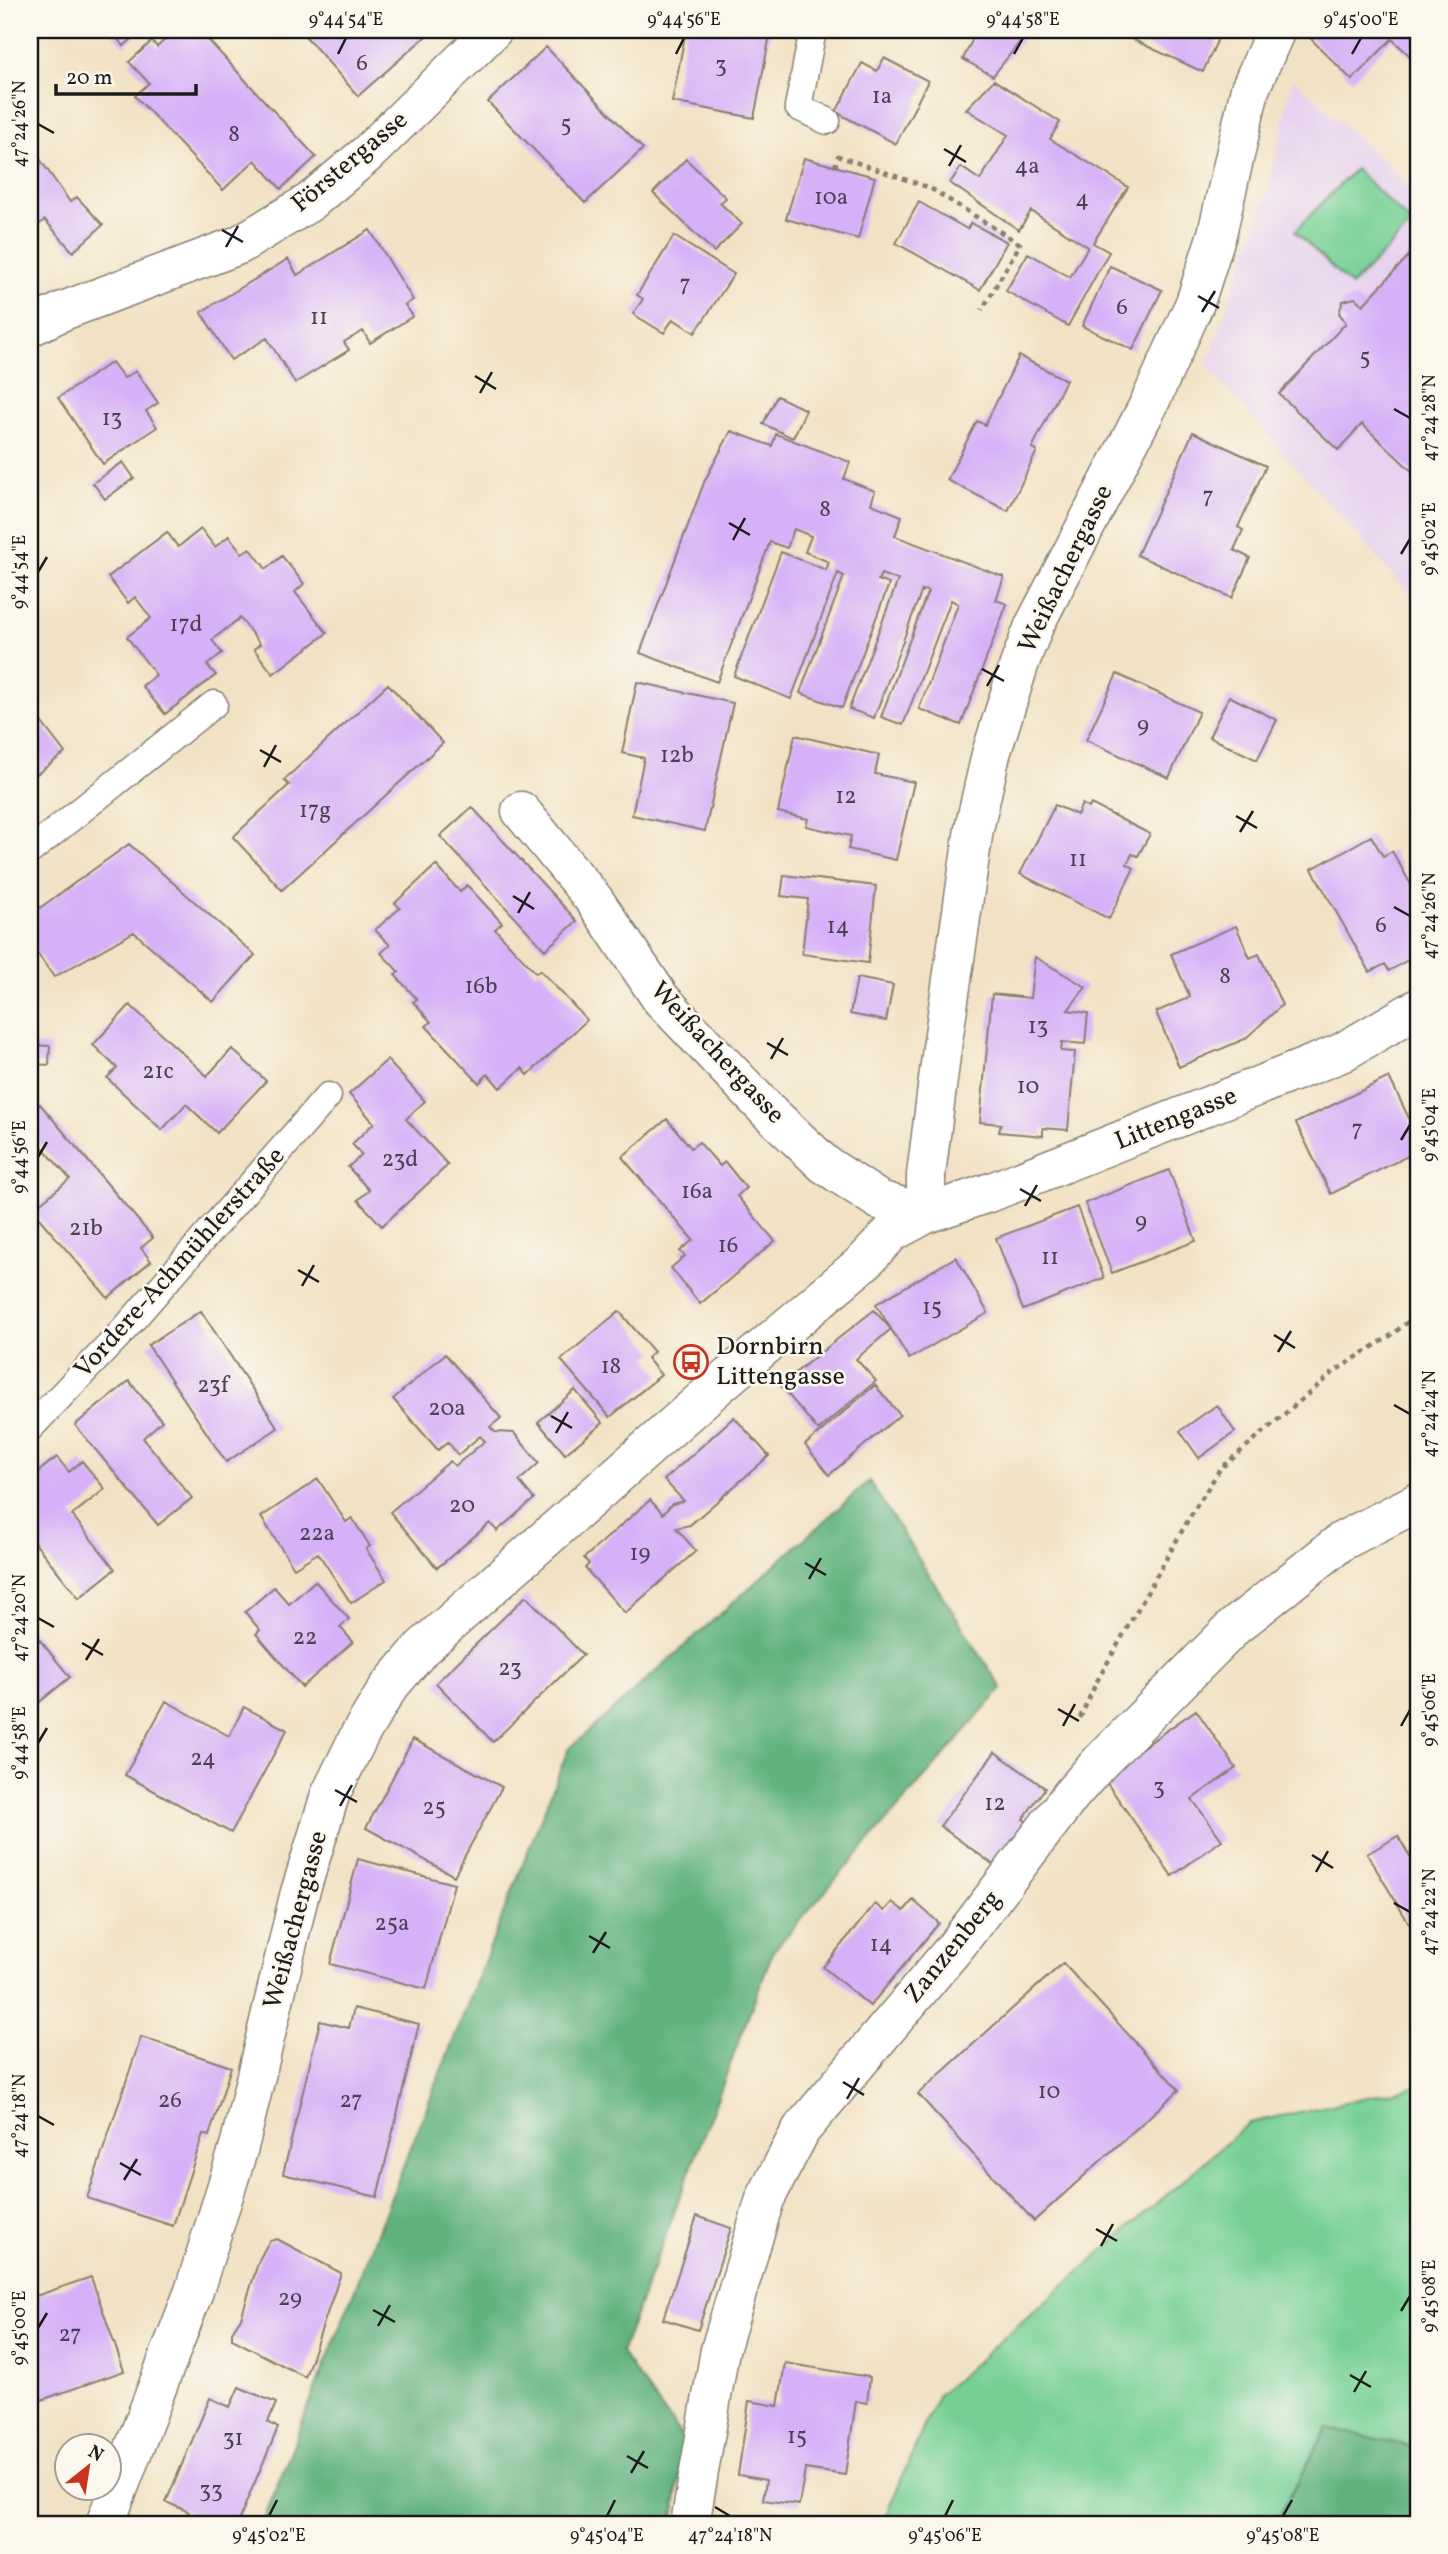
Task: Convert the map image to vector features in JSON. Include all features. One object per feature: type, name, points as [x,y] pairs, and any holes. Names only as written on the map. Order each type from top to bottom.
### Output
[{"type":"street","name":"Förstergasse","points":[[30,327],[63,311],[239,245],[310,202],[367,155],[493,30]]},
{"type":"street","name":"Weißachergasse","points":[[926,1214],[926,1175],[942,1048],[974,830],[991,754],[1034,626],[1149,404],[1195,303],[1217,234],[1250,89],[1276,30]]},
{"type":"street","name":"Weißachergasse","points":[[521,811],[595,901],[662,999],[766,1109],[824,1164],[845,1178],[879,1200],[926,1214]]},
{"type":"street","name":"Littengasse","points":[[926,1214],[994,1191],[1341,1053],[1418,1009]]},
{"type":"street","name":"Weißachergasse","points":[[105,2524],[194,2291],[239,2147],[299,1896],[330,1795],[360,1734],[388,1688],[422,1648],[540,1541],[865,1261],[891,1233],[926,1214]]},
{"type":"street","name":"Zanzenberg","points":[[690,2524],[720,2350],[765,2199],[801,2130],[957,1945],[1071,1795],[1100,1762],[1234,1627],[1342,1541],[1418,1502]]},
{"type":"lane","points":[[813,30],[798,107],[827,121]]},
{"type":"lane","points":[[30,851],[214,704]]},
{"type":"lane","name":"Vordere-Achmühlerstraße","points":[[30,1428],[121,1333],[328,1096]]},
{"type":"path","points":[[835,167],[838,156],[930,188],[1020,244],[982,310]]},
{"type":"path","points":[[1077,1723],[1191,1515],[1220,1469],[1335,1371],[1390,1336],[1418,1314]]},
{"type":"shaded area","points":[[1293,78],[1418,195],[1418,604],[1207,366],[1266,198]]},
{"type":"green space","points":[[1355,169],[1412,224],[1351,286],[1295,231]]},
{"type":"green space","points":[[869,1481],[1002,1689],[773,1951],[621,2353],[686,2442],[672,2524],[262,2524],[568,1750]]},
{"type":"green space","points":[[1418,2086],[1418,2440],[1409,2446],[1327,2428],[1275,2524],[882,2524],[937,2396],[1249,2123]]},
{"type":"green space","points":[[1327,2428],[1409,2446],[1418,2440],[1418,2524],[1275,2524]]},
{"type":"building","points":[[109,30],[142,30],[124,46]]},
{"type":"building","points":[[176,30],[199,30],[316,157],[281,189],[255,160],[223,190],[135,96],[149,83],[129,62],[152,41],[157,47]]},
{"type":"building","points":[[433,30],[358,96],[301,31]]},
{"type":"building","points":[[686,30],[771,30],[754,118],[672,102]]},
{"type":"building","points":[[977,30],[1029,30],[993,76],[963,59]]},
{"type":"building","points":[[1112,30],[1222,30],[1203,72]]},
{"type":"building","points":[[1418,30],[1418,50],[1411,57],[1392,39],[1352,80],[1304,32]]},
{"type":"building","points":[[546,47],[643,149],[585,203],[488,102]]},
{"type":"building","points":[[884,58],[928,81],[896,144],[836,112],[862,63],[877,71]]},
{"type":"building","points":[[994,80],[1060,122],[1050,139],[1128,187],[1093,243],[1109,252],[1068,326],[1006,291],[1028,253],[1070,277],[1088,247],[1031,211],[1019,230],[950,183],[961,167],[980,180],[1008,135],[966,109]]},
{"type":"building","points":[[30,145],[70,202],[77,197],[103,225],[73,252],[45,220],[30,231]]},
{"type":"building","points":[[804,158],[875,177],[858,239],[786,219]]},
{"type":"building","points":[[686,159],[726,198],[720,203],[742,224],[714,252],[653,193]]},
{"type":"building","points":[[919,202],[967,229],[971,223],[1007,242],[980,290],[896,243]]},
{"type":"building","points":[[370,230],[413,300],[405,305],[413,316],[370,343],[363,331],[344,342],[349,350],[295,383],[267,338],[231,360],[201,312],[288,259],[297,275]]},
{"type":"building","points":[[674,236],[734,274],[695,333],[673,319],[664,333],[633,314],[643,299],[637,295]]},
{"type":"building","points":[[1418,246],[1418,477],[1362,424],[1338,450],[1279,394],[1346,323],[1339,313],[1343,301],[1355,298],[1363,305]]},
{"type":"building","points":[[1110,266],[1162,290],[1133,350],[1082,326]]},
{"type":"building","points":[[1019,356],[1066,380],[1032,448],[1037,451],[1008,511],[947,480],[977,421],[985,425]]},
{"type":"building","points":[[112,362],[124,378],[136,371],[158,403],[146,411],[157,427],[103,464],[58,398]]},
{"type":"building","points":[[777,396],[806,410],[793,438],[763,424]]},
{"type":"building","points":[[731,431],[772,446],[776,434],[850,462],[844,479],[875,491],[871,504],[902,516],[895,536],[1004,577],[996,600],[1007,604],[961,725],[919,709],[958,604],[951,600],[903,725],[881,717],[928,591],[922,590],[874,718],[849,709],[898,580],[881,574],[878,580],[889,584],[842,708],[800,693],[844,576],[838,573],[791,699],[734,676],[781,552],[826,570],[829,562],[805,552],[811,536],[794,529],[787,548],[770,542],[717,682],[640,653],[705,480]]},
{"type":"building","points":[[1193,432],[1266,466],[1238,527],[1243,530],[1234,550],[1250,558],[1232,598],[1137,555]]},
{"type":"building","points":[[123,462],[134,478],[105,499],[93,483]]},
{"type":"building","points":[[201,529],[215,547],[229,536],[242,553],[250,548],[266,569],[282,556],[304,584],[295,592],[327,633],[273,674],[254,649],[260,644],[240,618],[212,640],[222,653],[207,665],[216,675],[165,714],[142,686],[156,675],[127,637],[151,618],[135,597],[128,603],[108,577],[167,532],[178,547]]},
{"type":"building","points":[[1117,674],[1199,712],[1169,778],[1086,740]]},
{"type":"building","points":[[637,682],[733,703],[705,831],[632,815],[644,758],[622,753]]},
{"type":"building","points":[[388,684],[443,743],[282,890],[233,837],[289,785],[284,780]]},
{"type":"building","points":[[1229,696],[1277,720],[1257,760],[1209,737]]},
{"type":"building","points":[[30,707],[65,753],[30,779]]},
{"type":"building","points":[[795,735],[879,755],[875,774],[914,782],[896,860],[848,849],[851,836],[806,826],[808,819],[778,812]]},
{"type":"building","points":[[1082,804],[1089,808],[1091,804],[1150,834],[1138,856],[1132,854],[1127,864],[1134,868],[1109,919],[1020,874],[1055,805],[1077,815]]},
{"type":"building","points":[[472,807],[577,921],[545,950],[440,836]]},
{"type":"building","points":[[1371,836],[1383,856],[1392,851],[1418,897],[1418,954],[1389,971],[1385,964],[1370,972],[1312,869]]},
{"type":"building","points":[[129,844],[255,955],[213,1002],[134,932],[54,977],[30,943],[30,915]]},
{"type":"building","points":[[436,865],[460,892],[467,885],[502,923],[495,929],[536,973],[540,970],[587,1020],[528,1075],[522,1068],[500,1088],[488,1074],[479,1083],[426,1026],[431,1022],[413,1002],[417,999],[395,975],[399,972],[381,953],[390,945],[375,930],[400,908],[395,903]]},
{"type":"building","points":[[784,875],[876,886],[868,963],[802,954],[808,899],[781,896]]},
{"type":"building","points":[[1236,926],[1250,958],[1259,954],[1282,1005],[1245,1039],[1179,1067],[1156,1012],[1190,997],[1171,954]]},
{"type":"building","points":[[1035,957],[1086,987],[1068,1010],[1088,1013],[1085,1044],[1062,1042],[1061,1051],[1075,1052],[1068,1130],[1043,1128],[1043,1136],[999,1132],[1001,1124],[980,1122],[992,994],[1030,998]]},
{"type":"building","points":[[857,978],[893,985],[886,1021],[850,1014]]},
{"type":"building","points":[[130,1005],[207,1076],[232,1049],[266,1081],[217,1133],[186,1104],[162,1130],[107,1078],[117,1068],[93,1045]]},
{"type":"building","points":[[30,1045],[50,1046],[49,1065],[30,1064]]},
{"type":"building","points":[[387,1060],[425,1101],[406,1119],[448,1165],[382,1226],[358,1200],[369,1190],[348,1167],[362,1155],[352,1144],[374,1123],[349,1094]]},
{"type":"building","points":[[1389,1077],[1418,1137],[1418,1151],[1331,1194],[1296,1123]]},
{"type":"building","points":[[40,1104],[153,1238],[141,1248],[151,1261],[108,1298],[32,1210],[70,1179],[30,1133],[30,1113]]},
{"type":"building","points":[[667,1119],[691,1148],[699,1142],[720,1166],[725,1162],[746,1188],[737,1196],[775,1241],[700,1304],[671,1268],[685,1256],[680,1251],[693,1240],[622,1157]]},
{"type":"building","points":[[1169,1170],[1196,1241],[1112,1273],[1085,1203]]},
{"type":"building","points":[[1077,1207],[1104,1278],[1023,1310],[996,1238]]},
{"type":"building","points":[[956,1257],[988,1313],[909,1359],[876,1304]]},
{"type":"building","points":[[874,1310],[891,1329],[856,1359],[876,1381],[818,1430],[780,1385]]},
{"type":"building","points":[[201,1311],[278,1428],[226,1462],[148,1345]]},
{"type":"building","points":[[619,1311],[654,1352],[647,1358],[661,1375],[610,1417],[561,1360]]},
{"type":"building","points":[[445,1354],[501,1418],[490,1427],[495,1432],[514,1433],[539,1463],[519,1481],[534,1499],[497,1531],[490,1523],[437,1568],[390,1512],[450,1461],[455,1466],[485,1441],[480,1436],[458,1455],[448,1442],[438,1450],[393,1399]]},
{"type":"building","points":[[129,1381],[162,1421],[143,1438],[192,1498],[158,1525],[75,1425]]},
{"type":"building","points":[[875,1385],[900,1415],[829,1475],[805,1445]]},
{"type":"building","points":[[575,1390],[603,1423],[565,1454],[538,1422]]},
{"type":"building","points":[[1217,1405],[1235,1432],[1199,1458],[1180,1431]]},
{"type":"building","points":[[734,1417],[769,1456],[690,1525],[676,1528],[696,1551],[625,1613],[585,1568],[589,1564],[584,1558],[650,1500],[663,1514],[672,1504],[684,1501],[664,1480]]},
{"type":"building","points":[[57,1457],[69,1472],[82,1461],[105,1489],[72,1515],[115,1569],[79,1598],[30,1537],[30,1478]]},
{"type":"building","points":[[318,1479],[346,1522],[352,1518],[370,1546],[366,1549],[386,1580],[351,1603],[318,1553],[294,1568],[261,1517]]},
{"type":"building","points":[[315,1581],[349,1619],[340,1627],[353,1642],[302,1687],[256,1634],[260,1630],[245,1612],[274,1587],[289,1604]]},
{"type":"building","points":[[526,1596],[583,1655],[493,1742],[436,1683]]},
{"type":"building","points":[[30,1628],[70,1677],[37,1704],[30,1695]]},
{"type":"building","points":[[166,1701],[229,1736],[244,1707],[287,1730],[231,1833],[125,1775]]},
{"type":"building","points":[[1196,1710],[1236,1768],[1192,1799],[1222,1840],[1172,1876],[1102,1776]]},
{"type":"building","points":[[413,1739],[502,1787],[454,1876],[366,1828]]},
{"type":"building","points":[[995,1752],[1045,1788],[1023,1819],[1030,1824],[998,1868],[940,1826]]},
{"type":"building","points":[[1398,1836],[1410,1857],[1418,1852],[1418,1938],[1367,1854]]},
{"type":"building","points":[[358,1859],[454,1884],[426,1989],[330,1964]]},
{"type":"building","points":[[913,1900],[939,1923],[870,2006],[823,1967],[875,1904],[884,1911],[892,1902],[904,1911]]},
{"type":"building","points":[[1063,1963],[1179,2090],[1034,2221],[918,2094]]},
{"type":"building","points":[[354,2008],[419,2024],[377,2197],[283,2174],[320,2021],[349,2028]]},
{"type":"building","points":[[141,2037],[231,2067],[209,2136],[203,2134],[173,2226],[87,2198]]},
{"type":"building","points":[[697,2216],[731,2228],[698,2330],[663,2319]]},
{"type":"building","points":[[277,2239],[341,2273],[305,2377],[232,2339],[232,2332],[241,2318],[259,2260],[270,2241]]},
{"type":"building","points":[[91,2277],[124,2371],[30,2404],[30,2298]]},
{"type":"building","points":[[785,2363],[870,2377],[867,2403],[856,2401],[845,2475],[805,2469],[799,2505],[763,2500],[766,2480],[738,2475],[749,2401],[778,2406]]},
{"type":"building","points":[[239,2387],[276,2403],[268,2422],[278,2428],[237,2524],[183,2524],[189,2512],[166,2502],[210,2398],[230,2407]]},
{"type":"place","name":"Dornbirn Littengasse","points":[[691,1362]]}]
